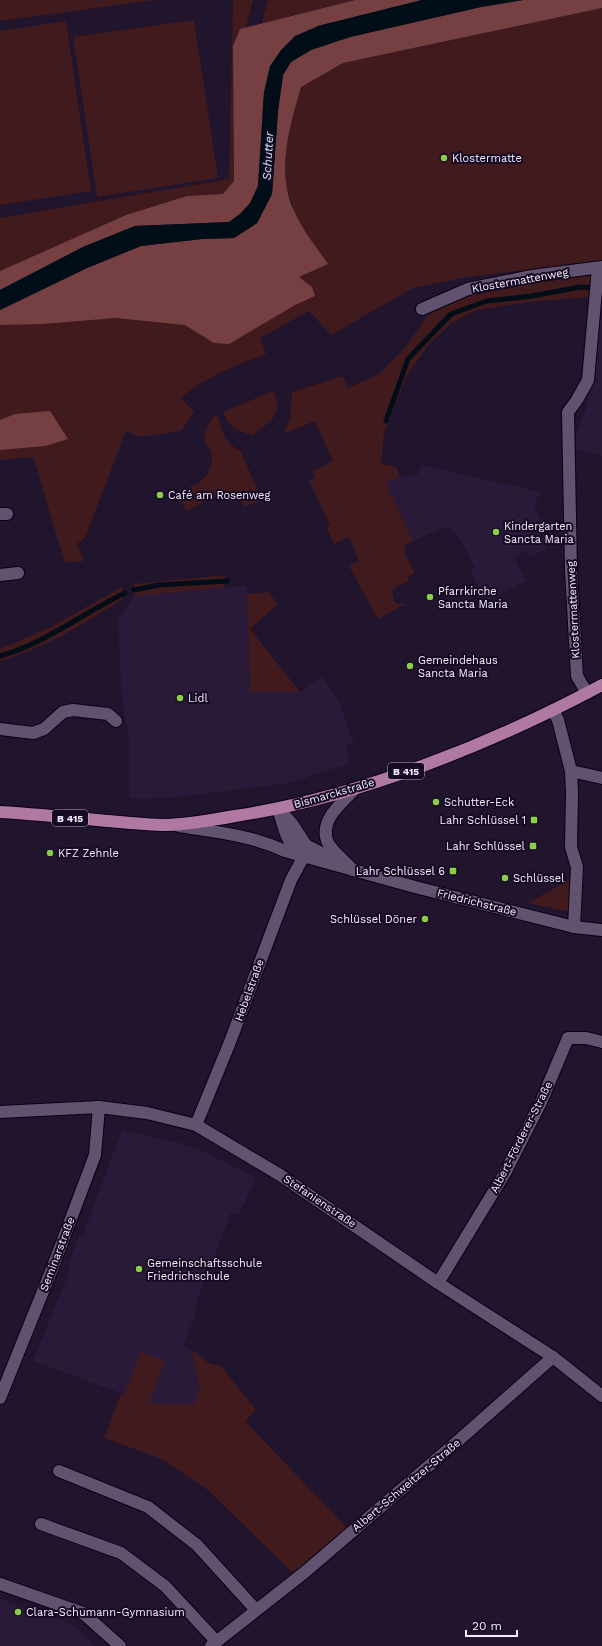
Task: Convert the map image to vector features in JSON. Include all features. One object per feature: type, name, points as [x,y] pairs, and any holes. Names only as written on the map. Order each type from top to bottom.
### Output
[{"type":"main road","name":"Bismarckstraße","points":[[167,825],[214,820],[279,809],[355,789],[430,763],[553,710],[602,685]]},
{"type":"main road","name":"B 415","points":[[0,812],[167,825]]},
{"type":"street","name":"Klostermattenweg","points":[[422,309],[468,289],[532,276],[600,268],[597,281],[588,380],[578,400],[568,412],[571,571],[577,676],[586,693]]},
{"type":"street","points":[[0,575],[18,573]]},
{"type":"street","points":[[0,729],[33,733],[44,728],[63,712],[73,710],[108,714],[116,721]]},
{"type":"street","points":[[553,710],[558,720],[571,771],[571,847],[577,867],[574,926]]},
{"type":"street","points":[[571,771],[602,778]]},
{"type":"street","points":[[353,870],[328,843],[326,826],[332,812],[355,789]]},
{"type":"street","name":"Friedrichstraße","points":[[279,809],[293,825],[306,845],[353,870]]},
{"type":"street","name":"Friedrichstraße","points":[[279,809],[288,839],[294,849],[304,856]]},
{"type":"street","name":"Friedrichstraße","points":[[167,825],[265,842],[284,851],[353,870],[574,926],[602,930]]},
{"type":"street","name":"Hebelstraße","points":[[196,1125],[230,1042],[291,880],[304,856]]},
{"type":"street","name":"Albert-Förderer-Straße","points":[[438,1283],[505,1173],[541,1102],[568,1038],[586,1038],[602,1042]]},
{"type":"street","name":"Stefanienstraße","points":[[0,1112],[99,1107],[147,1113],[196,1125],[280,1175],[438,1283],[553,1357],[602,1396]]},
{"type":"street","name":"Seminarstraße","points":[[0,1398],[52,1269],[95,1155],[99,1107]]},
{"type":"street","name":"Albert-Schweitzer-Straße","points":[[41,1524],[121,1554],[165,1586],[214,1644],[305,1572],[553,1357]]},
{"type":"street","points":[[59,1471],[148,1507],[197,1544],[256,1610]]},
{"type":"street","points":[[0,1584],[83,1613],[120,1646]]},
{"type":"shaded area","points":[[0,0],[155,0],[0,21]]},
{"type":"shaded area","points":[[233,0],[253,0],[246,27],[240,29],[233,46],[234,181],[223,194],[187,196],[126,215],[0,271],[0,218],[229,179]]},
{"type":"shaded area","points":[[268,0],[355,0],[262,23]]},
{"type":"shaded area","points":[[355,0],[422,0],[318,26],[264,92],[258,186],[251,203],[240,214],[229,222],[135,226],[83,247],[0,290],[0,271],[126,215],[187,196],[223,194],[234,181],[233,46],[240,29]]},
{"type":"shaded area","points":[[523,0],[602,0],[602,8],[343,63],[301,87],[292,119],[286,151],[286,184],[290,200],[299,221],[328,264],[299,277],[312,287],[315,296],[295,305],[229,344],[214,343],[185,325],[116,318],[42,324],[0,325],[0,310],[87,268],[141,246],[202,239],[234,238],[257,223],[272,194],[278,111],[283,75],[291,62],[311,50],[350,37],[481,7]]},
{"type":"shaded area","points":[[602,8],[602,260],[462,278],[413,288],[331,335],[309,311],[260,338],[266,354],[232,367],[210,378],[181,398],[194,412],[181,431],[139,437],[126,431],[85,538],[77,544],[84,561],[65,563],[33,457],[0,460],[0,310],[87,268],[202,239],[234,238],[293,207],[285,181],[287,135],[300,87],[343,63]]},
{"type":"shaded area","points":[[194,20],[218,178],[97,197],[73,37]]},
{"type":"shaded area","points":[[66,21],[91,191],[0,205],[0,31]]},
{"type":"shaded area","points":[[582,274],[591,276],[588,297],[528,302],[477,310],[453,322],[430,343],[407,375],[384,433],[381,464],[396,467],[400,477],[386,483],[413,541],[404,546],[405,554],[415,573],[407,577],[409,581],[396,587],[392,591],[394,601],[399,604],[405,604],[378,619],[349,566],[359,561],[349,537],[334,544],[326,527],[330,525],[309,481],[315,478],[312,471],[333,461],[315,421],[286,433],[285,430],[290,419],[292,392],[343,376],[348,388],[379,374],[405,348],[427,316],[456,298]]},
{"type":"shaded area","points":[[602,306],[602,456],[575,449],[577,431],[587,407],[595,365]]},
{"type":"shaded area","points":[[273,391],[277,401],[276,413],[265,426],[252,435],[242,432],[234,427],[225,417],[223,412]]},
{"type":"shaded area","points":[[50,411],[68,439],[45,446],[0,450],[0,420],[15,414]]},
{"type":"shaded area","points":[[217,414],[224,436],[231,445],[241,452],[262,500],[244,507],[240,499],[234,502],[230,501],[228,495],[222,493],[186,511],[182,503],[182,491],[202,480],[210,468],[212,461],[210,449],[204,438],[209,423]]},
{"type":"shaded area","name":"Kindergarten Sancta Maria","points":[[422,465],[540,492],[534,506],[544,525],[538,529],[547,548],[530,557],[526,550],[514,557],[526,581],[486,602],[470,571],[475,567],[462,542],[451,529],[445,527],[413,541],[386,483],[400,477],[417,475]]},
{"type":"shaded area","points":[[225,575],[225,587],[134,596],[134,584]]},
{"type":"shaded area","points":[[247,586],[250,692],[300,692],[322,677],[339,702],[354,743],[346,747],[351,763],[290,783],[167,798],[129,799],[129,736],[122,702],[118,619],[134,596],[160,592]]},
{"type":"shaded area","points":[[122,587],[124,598],[95,617],[33,650],[0,661],[0,649],[49,628]]},
{"type":"shaded area","points":[[268,592],[278,604],[250,629],[300,692],[250,692],[247,594]]},
{"type":"shaded area","points":[[571,879],[569,912],[528,903]]},
{"type":"shaded area","name":"Gemeinschaftsschule Friedrichschule","points":[[122,1130],[181,1143],[198,1149],[256,1178],[238,1216],[231,1213],[194,1308],[197,1310],[183,1346],[192,1350],[200,1390],[193,1405],[148,1403],[33,1361],[68,1275],[69,1263],[79,1236],[82,1237]]},
{"type":"shaded area","points":[[192,1350],[210,1364],[221,1366],[256,1410],[245,1421],[347,1528],[294,1574],[209,1491],[162,1459],[104,1438],[121,1394],[124,1394],[141,1352],[165,1361],[149,1403],[193,1405],[200,1390]]},
{"type":"shaded area","name":"Clara-Schumann-Gymnasium","points":[[0,1599],[74,1625],[95,1646],[0,1646]]},
{"type":"water","name":"Schutter","points":[[422,0],[523,0],[481,7],[350,37],[311,50],[291,62],[283,75],[278,111],[272,194],[257,223],[234,238],[202,239],[141,246],[87,268],[0,310],[0,290],[83,247],[135,226],[229,222],[240,214],[250,203],[258,186],[264,92],[270,66],[281,50],[295,36],[318,26]]},
{"type":"waterway","points":[[386,421],[408,359],[451,314],[487,301],[532,296],[580,287],[597,288]]},
{"type":"waterway","points":[[134,590],[159,585],[227,581]]},
{"type":"waterway","points":[[0,656],[49,636],[125,593]]},
{"type":"place","name":"Klostermatte","points":[[444,158]]},
{"type":"place","name":"Café am Rosenweg","points":[[160,495]]},
{"type":"place","name":"Kindergarten Sancta Maria","points":[[496,532]]},
{"type":"place","name":"Pfarrkirche Sancta Maria","points":[[430,597]]},
{"type":"place","name":"Gemeindehaus Sancta Maria","points":[[410,666]]},
{"type":"place","name":"Lidl","points":[[180,698]]},
{"type":"place","name":"Schutter-Eck","points":[[436,802]]},
{"type":"place","name":"Lahr Schlüssel 1","points":[[534,820]]},
{"type":"place","name":"Lahr Schlüssel","points":[[533,846]]},
{"type":"place","name":"KFZ Zehnle","points":[[50,853]]},
{"type":"place","name":"Lahr Schlüssel 6","points":[[453,871]]},
{"type":"place","name":"Schlüssel","points":[[505,878]]},
{"type":"place","name":"Schlüssel Döner","points":[[425,919]]},
{"type":"place","name":"Gemeinschaftsschule Friedrichschule","points":[[139,1269]]},
{"type":"place","name":"Clara-Schumann-Gymnasium","points":[[18,1612]]}]
